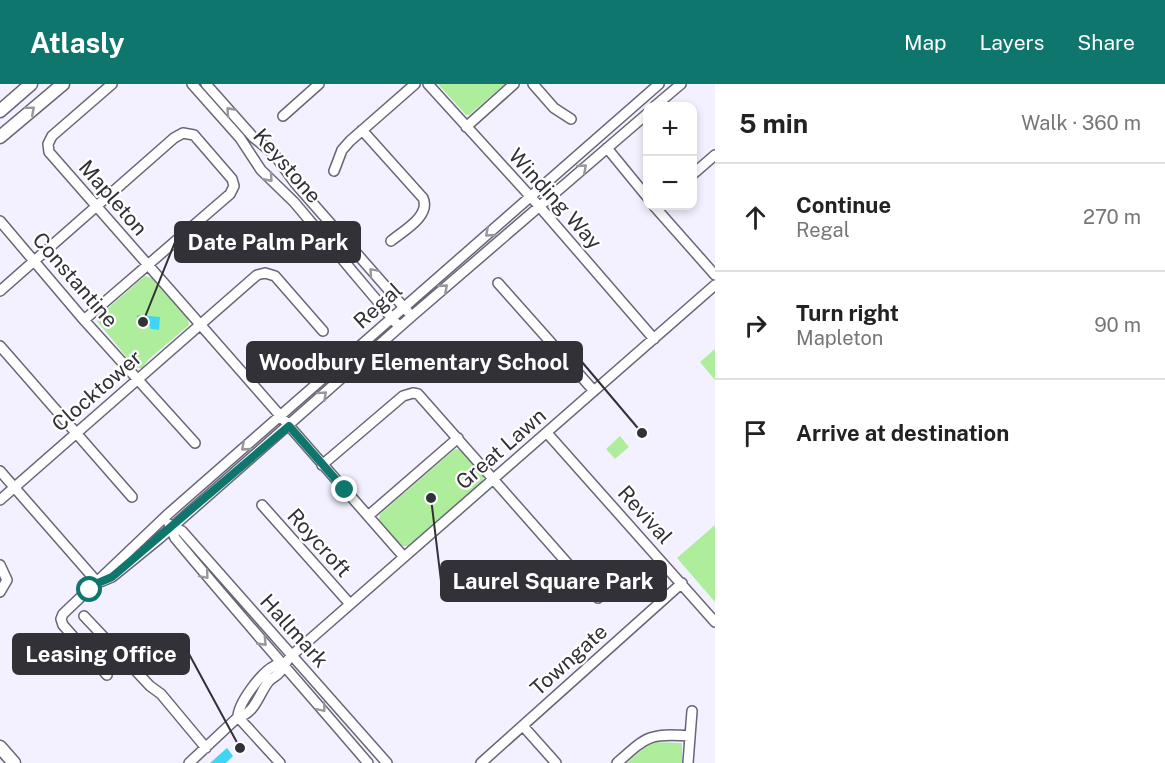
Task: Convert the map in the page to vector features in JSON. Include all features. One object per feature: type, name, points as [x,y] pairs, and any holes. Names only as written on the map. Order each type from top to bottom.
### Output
[{"type":"main road","points":[[0,111],[32,84]]},
{"type":"main road","points":[[0,137],[63,84]]},
{"type":"main road","points":[[0,747],[14,763]]},
{"type":"street","name":"Mapleton","points":[[112,84],[52,136],[48,144],[49,152],[404,557]]},
{"type":"street","name":"Keystone","points":[[192,84],[240,138],[261,170],[294,202],[400,327]]},
{"type":"street","name":"Keystone","points":[[206,84],[253,137],[274,154],[295,183],[412,316]]},
{"type":"street","points":[[283,116],[319,84]]},
{"type":"street","points":[[334,171],[342,150],[415,84]]},
{"type":"street","name":"Winding Way","points":[[428,84],[539,206],[654,339]]},
{"type":"street","points":[[466,127],[514,84]]},
{"type":"street","points":[[534,84],[554,108],[572,119]]},
{"type":"street","name":"Regal","points":[[107,675],[67,629],[61,619],[63,614],[98,583],[106,571],[165,518],[659,84]]},
{"type":"street","points":[[660,102],[681,84]]},
{"type":"street","name":"Regal","points":[[98,583],[112,577],[172,527],[643,117]]},
{"type":"street","points":[[362,130],[425,203],[423,213],[391,241]]},
{"type":"street","points":[[0,291],[174,138],[183,133],[191,134],[231,176],[234,182],[232,190],[84,320]]},
{"type":"street","points":[[606,148],[643,192]]},
{"type":"street","points":[[697,171],[715,155]]},
{"type":"street","points":[[659,210],[715,275]]},
{"type":"street","name":"Constantine","points":[[0,221],[84,320],[195,443]]},
{"type":"street","name":"Clocktower","points":[[0,500],[257,275],[265,273],[275,276],[323,331]]},
{"type":"street","points":[[498,283],[594,392]]},
{"type":"street","name":"Great Lawn","points":[[238,717],[238,711],[253,686],[274,666],[287,660],[715,285]]},
{"type":"street","points":[[0,346],[132,497]]},
{"type":"street","points":[[322,465],[403,396],[413,393],[422,396],[598,598]]},
{"type":"street","name":"Revival","points":[[547,432],[715,622]]},
{"type":"street","points":[[368,516],[458,438]]},
{"type":"street","points":[[0,471],[98,583]]},
{"type":"street","name":"Roycroft","points":[[262,505],[350,604]]},
{"type":"street","name":"Hallmark","points":[[165,518],[172,527],[175,538],[242,620],[333,701],[387,763]]},
{"type":"street","points":[[0,565],[7,580],[0,592]]},
{"type":"street","name":"Towngate","points":[[481,763],[682,583]]},
{"type":"street","points":[[84,615],[150,686],[161,694],[206,748]]},
{"type":"street","name":"Hallmark","points":[[287,660],[368,763]]},
{"type":"street","points":[[688,763],[692,711]]},
{"type":"street","points":[[189,763],[238,717],[280,763]]},
{"type":"street","points":[[524,726],[556,763]]},
{"type":"street","points":[[617,763],[653,736],[690,736]]},
{"type":"green space","points":[[438,84],[505,84],[469,115],[466,115]]},
{"type":"green space","points":[[145,276],[152,278],[188,319],[189,325],[148,360],[142,368],[138,368],[97,321],[99,316]]},
{"type":"green space","points":[[715,349],[715,380],[700,362]]},
{"type":"green space","points":[[620,436],[629,447],[615,459],[606,449]]},
{"type":"green space","points":[[455,449],[461,450],[484,476],[482,482],[408,546],[402,546],[379,520],[380,514]]},
{"type":"green space","points":[[715,525],[715,602],[677,558]]},
{"type":"green space","points":[[653,742],[682,743],[682,763],[626,763]]},
{"type":"water","points":[[137,315],[160,317],[159,330],[151,329],[149,325],[137,324]]},
{"type":"water","points":[[227,748],[233,756],[226,763],[210,763]]},
{"type":"place","name":"Date Palm Park","points":[[143,322]]},
{"type":"place","name":"Woodbury Elementary School","points":[[642,433]]},
{"type":"place","name":"Laurel Square Park","points":[[431,498]]},
{"type":"place","name":"Leasing Office","points":[[240,748]]},
{"type":"route","points":[[90,590],[98,583],[112,577],[289,426],[345,490]]}]
